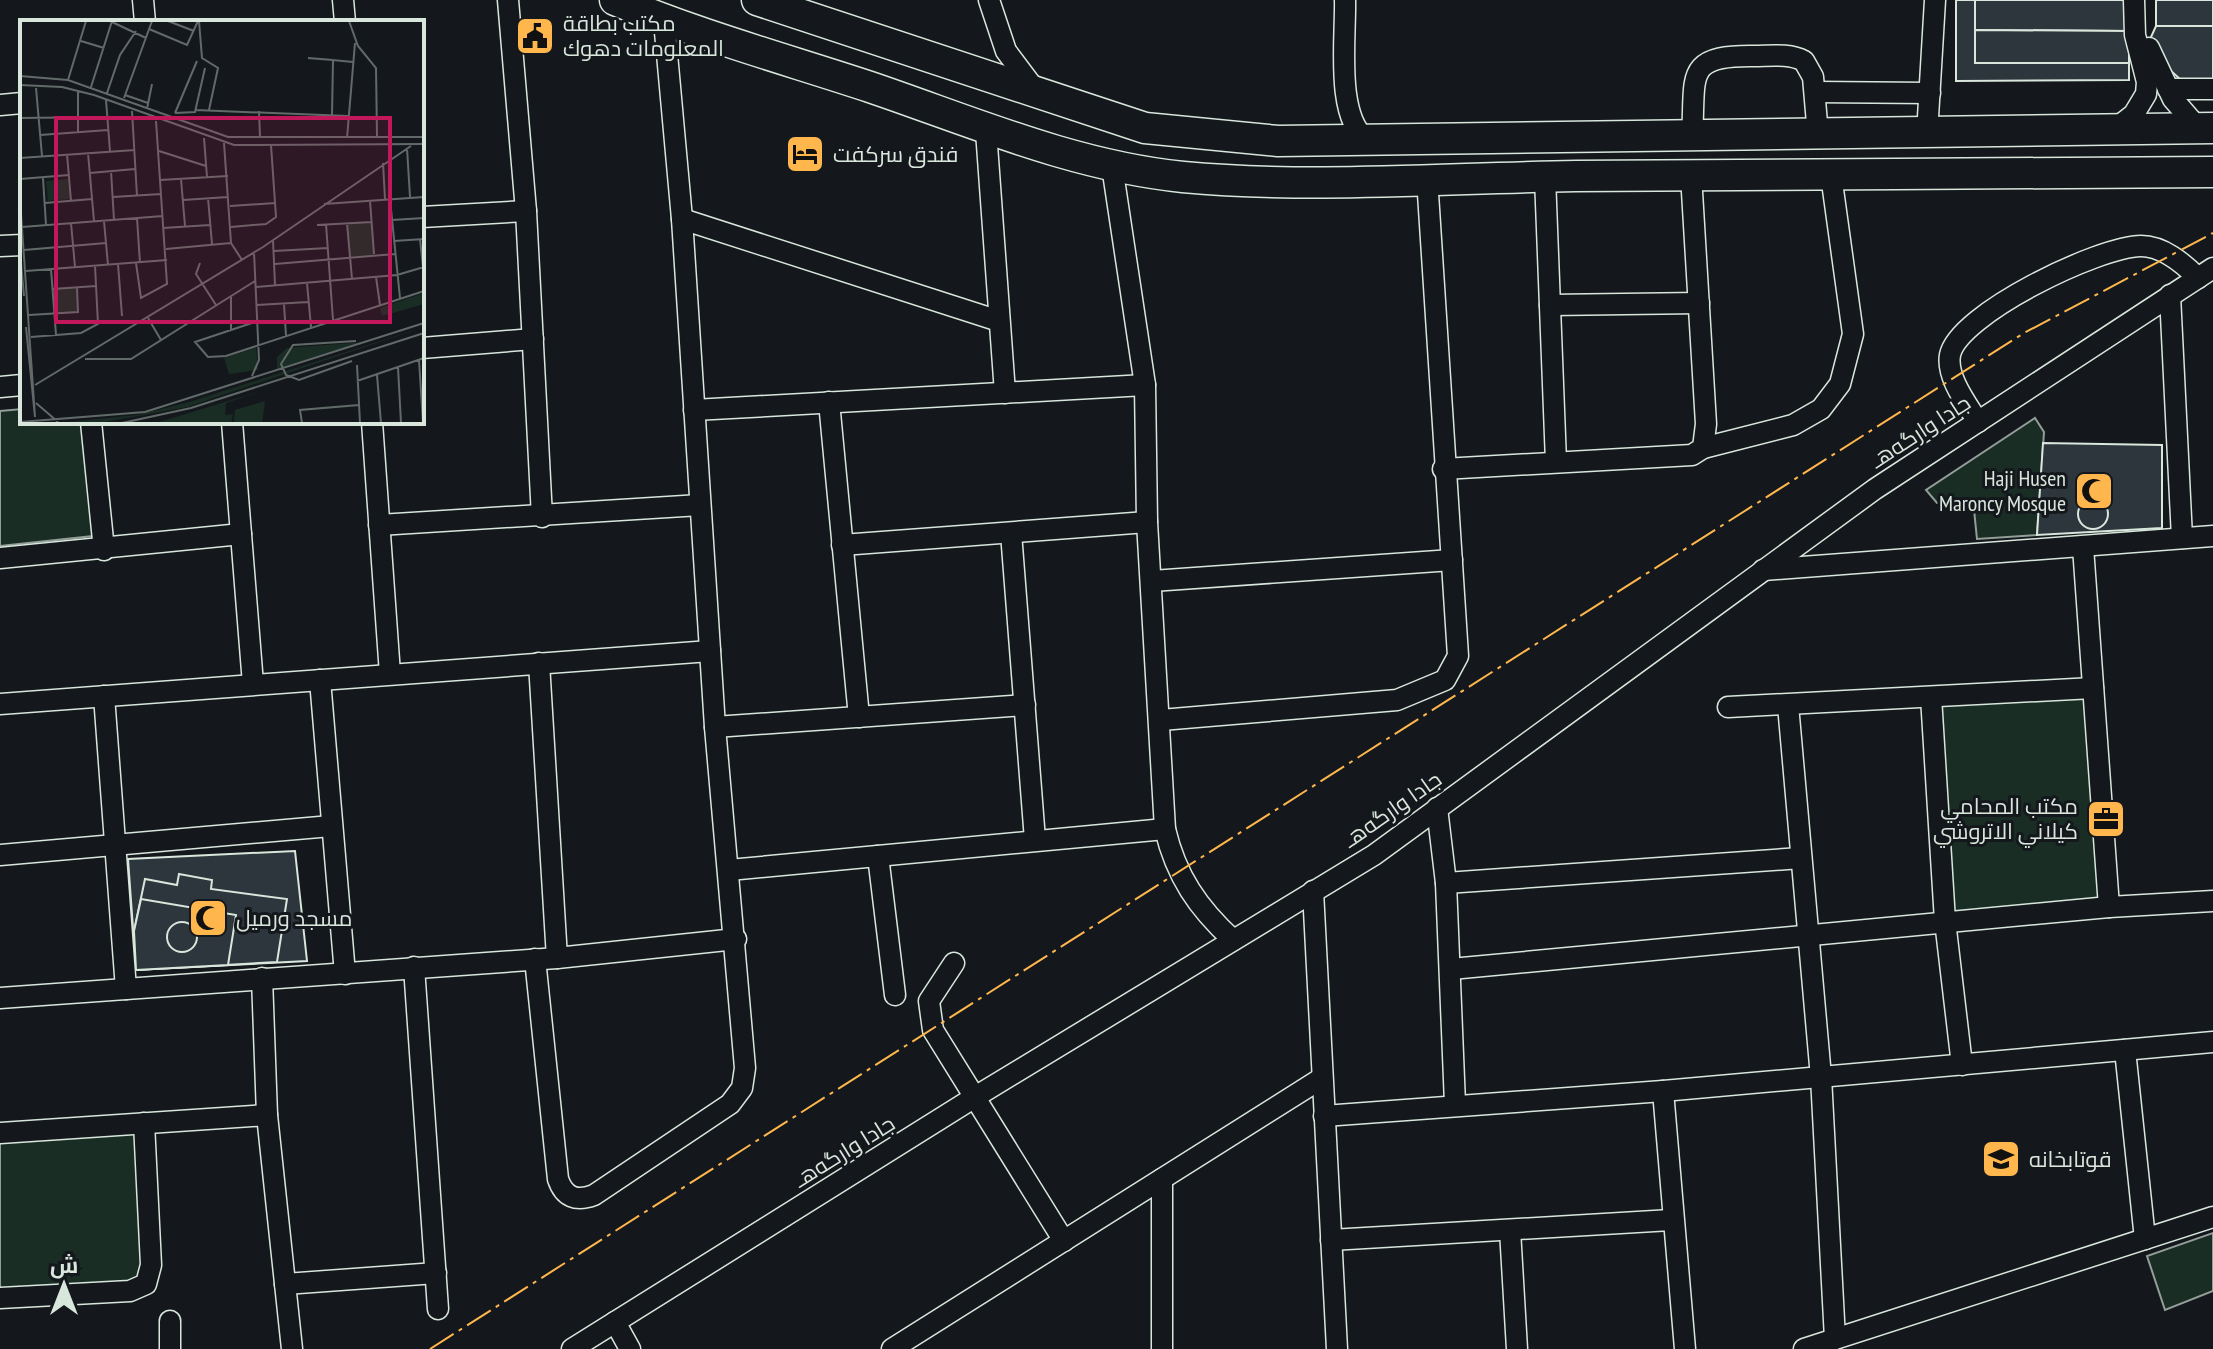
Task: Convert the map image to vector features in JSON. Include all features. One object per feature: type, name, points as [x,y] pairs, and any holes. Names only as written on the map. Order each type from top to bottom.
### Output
[{"type":"highway","points":[[615,0],[664,21],[874,88],[986,131],[1112,166],[1184,177],[1315,182],[1691,175],[2213,172]]},
{"type":"highway","points":[[769,2],[1145,128],[1278,141],[2206,128]]},
{"type":"highway","points":[[1742,135],[1756,143],[1760,158],[1751,172],[1744,175]]},
{"type":"highway","points":[[1813,135],[1794,151],[1797,166],[1820,175]]},
{"type":"street","points":[[143,0],[145,20]]},
{"type":"street","points":[[343,0],[345,20]]},
{"type":"street","points":[[508,0],[526,211],[542,517]]},
{"type":"street","points":[[989,0],[1006,51],[1039,94]]},
{"type":"street","points":[[1345,0],[1347,109],[1356,130],[1367,140]]},
{"type":"street","points":[[1927,134],[1935,0]]},
{"type":"street","points":[[2112,130],[2126,122],[2142,102],[2147,82],[2138,57],[2134,0]]},
{"type":"street","points":[[2146,0],[2149,49],[2170,93],[2188,121],[2206,128]]},
{"type":"street","points":[[535,959],[558,1179],[567,1195],[585,1199],[737,1097],[745,1068],[715,727],[682,219],[664,21]]},
{"type":"street","points":[[1692,136],[1696,80],[1699,70],[1711,58],[1796,57],[1809,66],[1815,92],[1813,135]]},
{"type":"street","points":[[2170,93],[2213,89]]},
{"type":"street","points":[[1815,92],[1930,93]]},
{"type":"street","points":[[2142,102],[2150,108],[2161,108],[2170,93]]},
{"type":"street","points":[[0,105],[20,103]]},
{"type":"street","points":[[1324,141],[1336,130],[1347,109]]},
{"type":"street","points":[[986,131],[1005,393]]},
{"type":"street","points":[[1112,166],[1145,385],[1147,522],[1165,829],[1171,855],[1185,886],[1205,914],[1233,940]]},
{"type":"street","points":[[1691,175],[1706,424],[1703,448]]},
{"type":"street","points":[[1443,469],[1692,455],[1703,448],[1793,425],[1821,409],[1840,384],[1853,334],[1820,175]]},
{"type":"street","points":[[1545,177],[1556,462]]},
{"type":"street","points":[[1161,720],[1270,714],[1397,700],[1445,680],[1458,656],[1443,469],[1427,178]]},
{"type":"street","points":[[424,217],[526,211]]},
{"type":"street","points":[[682,219],[999,321]]},
{"type":"street","points":[[0,246],[20,245]]},
{"type":"street","points":[[1978,422],[1955,381],[1950,357],[1959,336],[2005,303],[2109,252],[2142,246],[2206,273]]},
{"type":"street","name":"جادا وارگه‌هـ","points":[[572,1349],[975,1097],[1374,855],[1875,489],[2206,273]]},
{"type":"street","points":[[2170,295],[2182,538]]},
{"type":"street","points":[[1550,305],[1699,303]]},
{"type":"street","points":[[424,348],[533,339]]},
{"type":"street","points":[[0,387],[20,385]]},
{"type":"street","points":[[694,410],[1145,385]]},
{"type":"street","points":[[829,402],[859,717]]},
{"type":"street","points":[[91,424],[104,550]]},
{"type":"street","points":[[232,424],[253,684]]},
{"type":"street","points":[[372,424],[390,674]]},
{"type":"street","points":[[379,525],[700,505]]},
{"type":"street","points":[[842,545],[1147,522]]},
{"type":"street","points":[[1011,533],[1035,840]]},
{"type":"street","points":[[0,558],[241,534]]},
{"type":"street","points":[[1763,570],[2213,536]]},
{"type":"street","points":[[2083,547],[2109,907]]},
{"type":"street","points":[[1152,581],[1452,560]]},
{"type":"street","points":[[0,704],[710,651]]},
{"type":"street","points":[[539,663],[557,958]]},
{"type":"street","points":[[320,680],[345,974]]},
{"type":"street","points":[[1728,707],[2093,688]]},
{"type":"street","points":[[104,696],[126,989]]},
{"type":"street","points":[[1931,697],[1945,921],[1962,1065]]},
{"type":"street","points":[[715,727],[1025,705]]},
{"type":"street","points":[[1788,705],[1821,1077],[1835,1339]]},
{"type":"street","points":[[1437,808],[1446,883],[1455,1104]]},
{"type":"street","points":[[0,855],[331,826]]},
{"type":"street","points":[[729,870],[1165,829]]},
{"type":"street","points":[[878,856],[895,995]]},
{"type":"street","points":[[1446,883],[1801,858]]},
{"type":"street","points":[[1313,891],[1331,1240],[1333,1347]]},
{"type":"street","points":[[1451,969],[1945,921],[2213,901]]},
{"type":"street","points":[[0,998],[557,958],[736,939]]},
{"type":"street","points":[[954,963],[933,991],[930,1021],[1064,1241]]},
{"type":"street","points":[[414,967],[438,1309]]},
{"type":"street","points":[[262,978],[267,1115],[292,1349]]},
{"type":"street","points":[[1324,1116],[1663,1091],[2213,1042]]},
{"type":"street","points":[[2125,1050],[2145,1239]]},
{"type":"street","points":[[892,1349],[1322,1078]]},
{"type":"street","points":[[1663,1091],[1671,1220],[1685,1349]]},
{"type":"street","points":[[0,1133],[267,1115]]},
{"type":"street","points":[[0,1298],[130,1291],[146,1284],[151,1265],[144,1123]]},
{"type":"street","points":[[1162,1179],[1162,1349]]},
{"type":"street","points":[[1804,1349],[2213,1217]]},
{"type":"street","points":[[1331,1240],[1671,1220]]},
{"type":"street","points":[[1510,1230],[1517,1349]]},
{"type":"street","points":[[285,1284],[436,1273]]},
{"type":"street","points":[[170,1321],[170,1349]]},
{"type":"street","points":[[615,1322],[630,1349]]},
{"type":"green space","points":[[20,409],[20,424],[81,424],[93,536],[0,546],[0,411]]},
{"type":"green space","points":[[2035,418],[2044,432],[2037,535],[1977,539],[1973,500],[1937,503],[1926,490]]},
{"type":"green space","points":[[2093,688],[2109,907],[1945,921],[1931,697]]},
{"type":"green space","points":[[144,1123],[146,1284],[0,1298],[0,1133]]},
{"type":"green space","points":[[2213,1233],[2213,1291],[2165,1310],[2147,1256]]},
{"type":"building","points":[[1956,0],[2129,0],[2129,80],[1956,81]]},
{"type":"building","points":[[1975,0],[2129,0],[2129,31],[1975,30]]},
{"type":"building","points":[[2156,0],[2213,0],[2213,26],[2156,26]]},
{"type":"building","points":[[2156,26],[2213,26],[2213,79],[2181,80],[2160,61],[2151,37]]},
{"type":"building","points":[[1975,30],[2129,31],[2129,63],[1975,63]]},
{"type":"building","points":[[2043,443],[2162,445],[2162,528],[2037,535]]},
{"type":"building","points":[[2093,499],[2104,503],[2108,514],[2104,525],[2093,529],[2082,525],[2078,514],[2082,503]]},
{"type":"building","points":[[295,851],[307,961],[136,970],[128,859]]},
{"type":"building","points":[[179,874],[212,880],[211,889],[287,899],[277,962],[136,970],[134,931],[145,879],[177,885]]},
{"type":"building","points":[[141,899],[236,915],[228,965],[136,970],[134,931]]},
{"type":"building","points":[[182,922],[188,923],[196,931],[196,943],[188,951],[182,952],[176,951],[168,943],[167,937],[168,931],[176,923]]},
{"type":"power","points":[[430,1349],[2024,333],[2213,233]]},
{"type":"place","name":"مكتب بطاقة المعلومات دهوك","points":[[535,36]]},
{"type":"place","name":"فندق سركفت","points":[[805,154]]},
{"type":"place","name":"Haji Husen Maroncy Mosque","points":[[2094,491]]},
{"type":"place","name":"مكتب المحامي كيلاني الاتروشي","points":[[2106,819]]},
{"type":"place","name":"مسجد ورميل","points":[[208,918]]},
{"type":"place","name":"قوتابخانه","points":[[2001,1159]]}]
